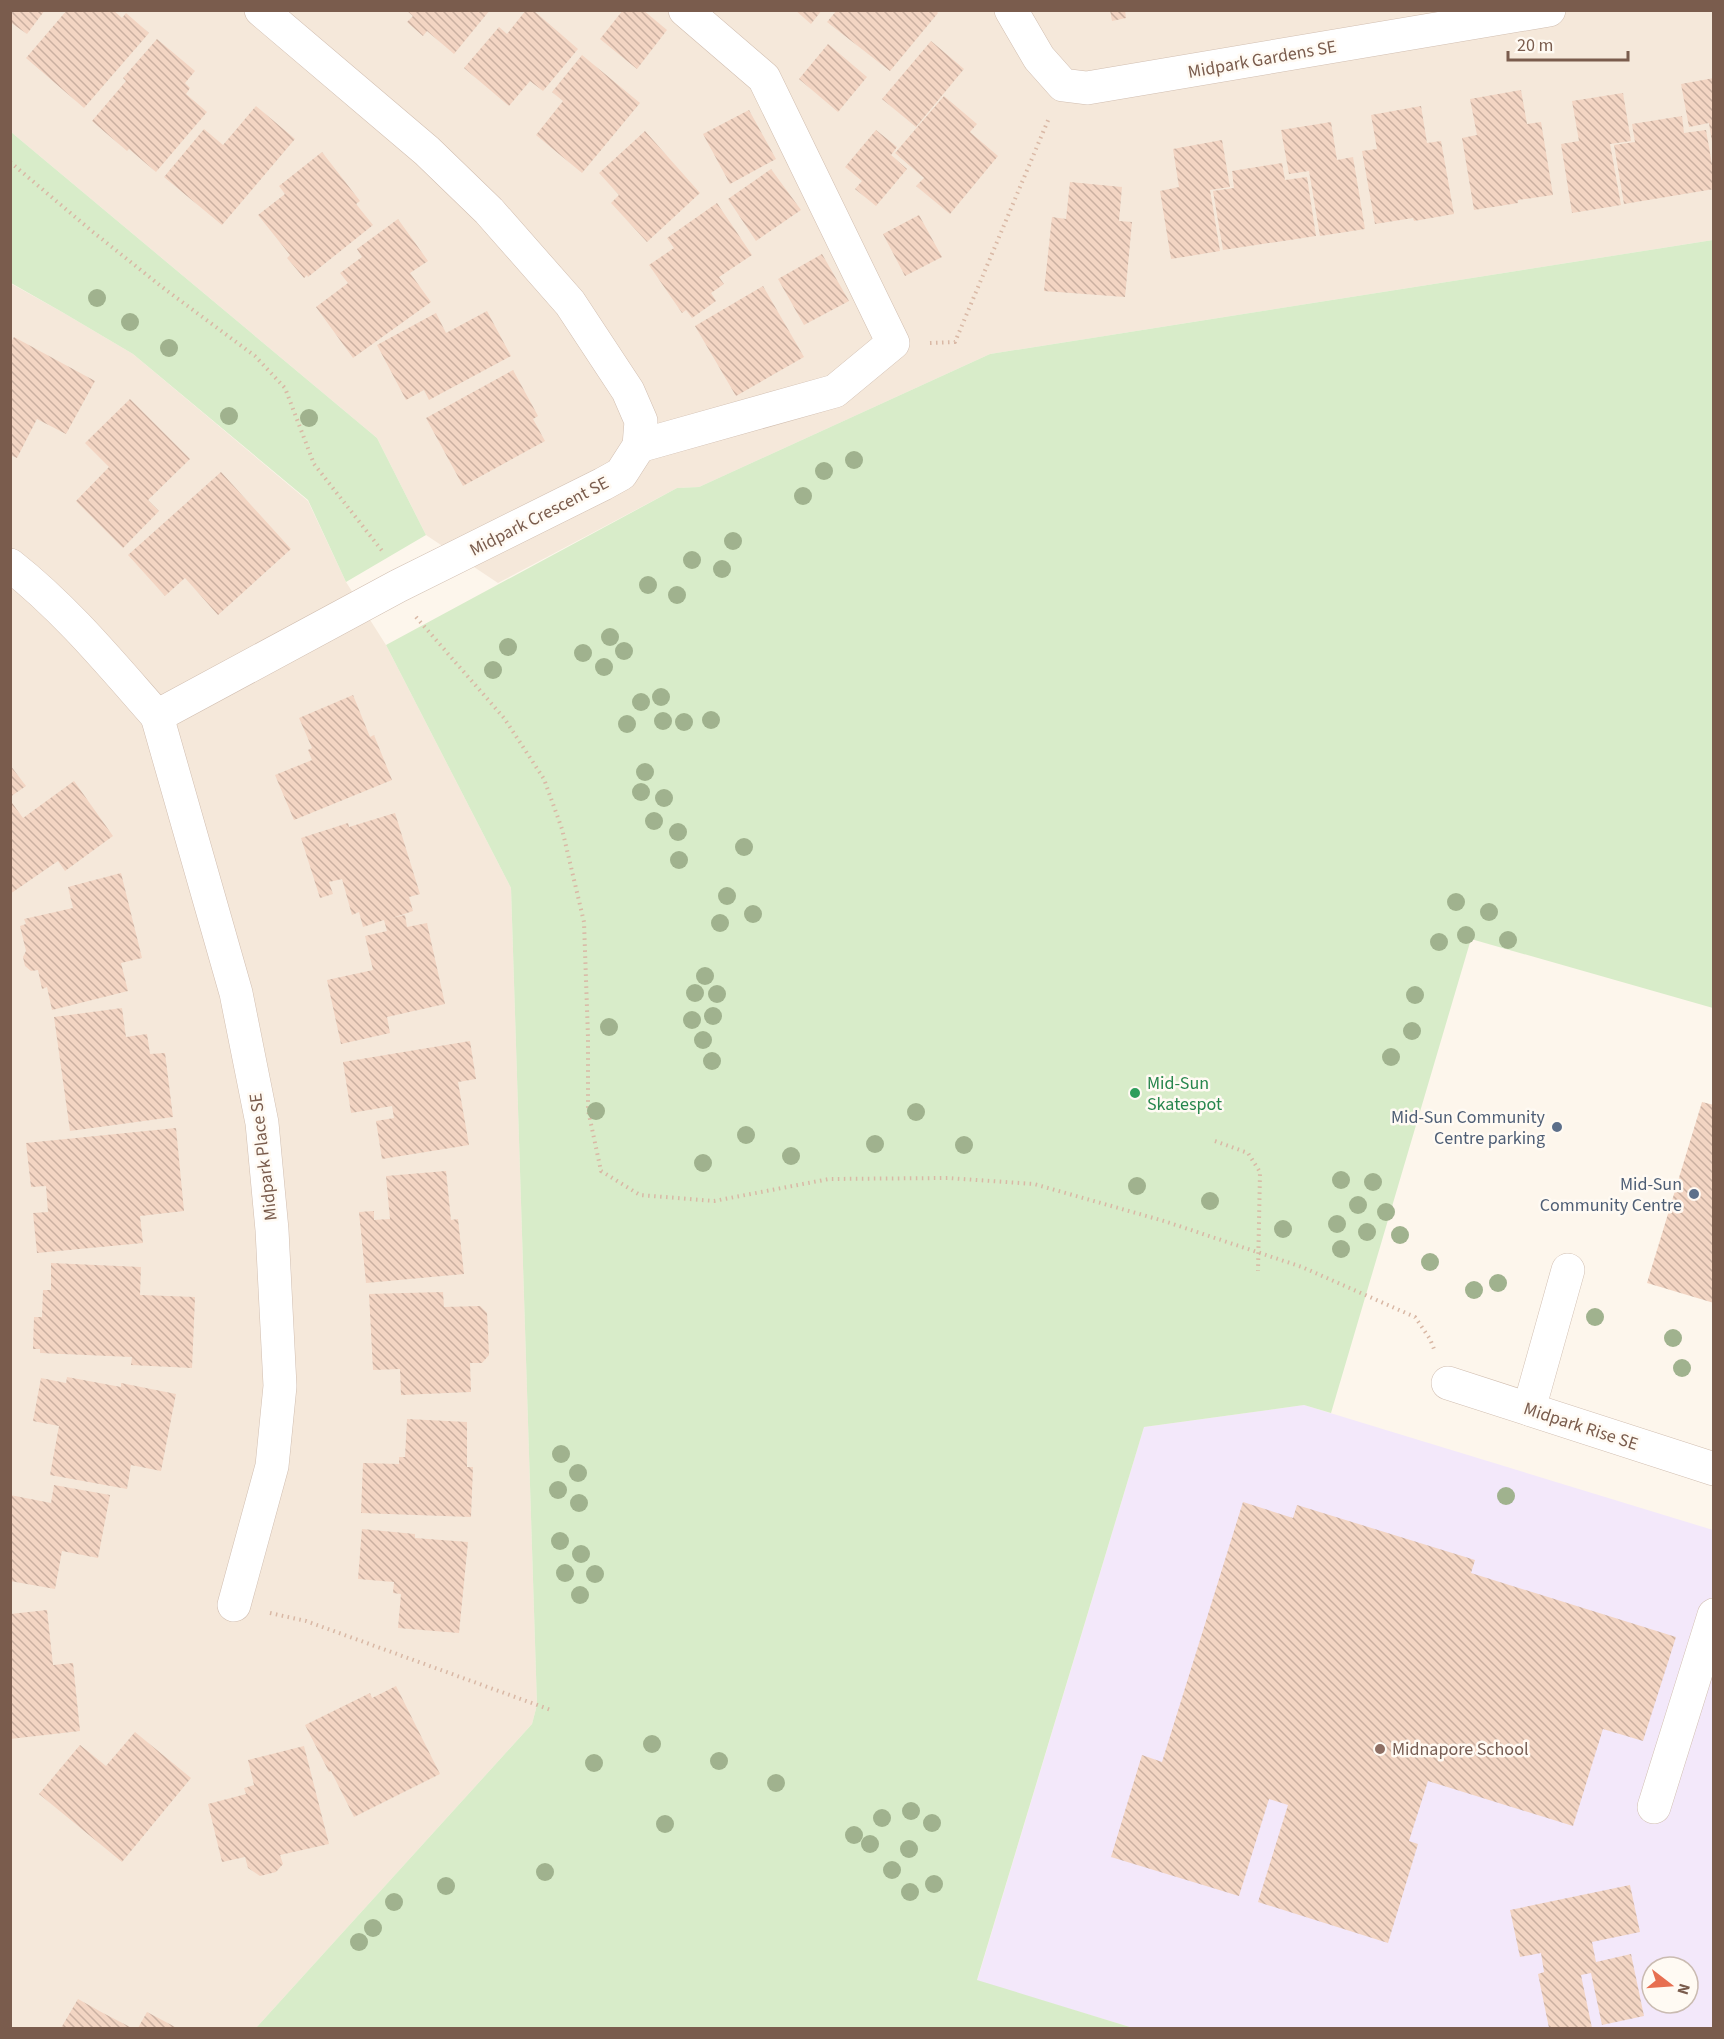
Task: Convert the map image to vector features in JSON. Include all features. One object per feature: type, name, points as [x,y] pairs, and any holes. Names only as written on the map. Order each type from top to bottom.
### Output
[{"type":"street","points":[[261,10],[435,159],[489,211],[570,303],[628,391],[641,421],[639,446],[835,391],[893,343],[764,78],[685,10]]},
{"type":"street","points":[[1011,10],[1039,58],[1064,85]]},
{"type":"street","name":"Midpark Gardens SE","points":[[1064,85],[1088,88],[1550,10]]},
{"type":"street","name":"Midpark Crescent SE","points":[[157,716],[398,586],[621,474],[639,446]]},
{"type":"street","points":[[10,565],[36,585],[82,631],[157,716]]},
{"type":"street","name":"Midpark Place SE","points":[[157,716],[236,993],[262,1123],[272,1230],[280,1386],[272,1466],[234,1605]]},
{"type":"street","points":[[1529,1409],[1568,1270]]},
{"type":"street","name":"Midpark Rise SE","points":[[1448,1383],[1713,1469]]},
{"type":"street","points":[[1654,1807],[1713,1615]]},
{"type":"path","points":[[893,343],[955,342],[1064,85]]},
{"type":"path","points":[[10,162],[162,287],[255,356],[285,388],[314,464],[389,558],[398,586],[416,617],[504,718],[544,779],[562,829],[584,922],[588,1110],[601,1171],[639,1195],[714,1201],[830,1179],[948,1178],[1035,1184],[1164,1221],[1302,1267],[1415,1317],[1430,1339],[1448,1383]]},
{"type":"path","points":[[1215,1142],[1248,1153],[1260,1172],[1258,1271]]},
{"type":"path","points":[[234,1605],[306,1621],[551,1710]]},
{"type":"shaded area","points":[[10,11],[1713,11],[1713,240],[990,354],[699,487],[677,488],[498,583],[426,535],[377,438],[11,132]]},
{"type":"shaded area","points":[[10,283],[133,354],[308,501],[346,582],[386,645],[511,888],[537,1705],[532,1724],[256,2028],[11,2028]]},
{"type":"shaded area","name":"Midnapore School","points":[[1304,1405],[1713,1530],[1713,2028],[1133,2028],[977,1981],[1144,1427]]},
{"type":"green space","points":[[11,132],[377,438],[426,535],[346,582],[308,500],[133,354],[11,283]]},
{"type":"green space","points":[[1713,240],[1713,1008],[1471,939],[1331,1413],[1304,1405],[1144,1427],[977,1980],[1133,2028],[256,2028],[532,1724],[537,1705],[511,888],[386,645],[677,488],[699,487],[990,354]]},
{"type":"building","points":[[10,10],[45,10],[27,34],[10,22]]},
{"type":"building","points":[[67,10],[113,10],[122,18],[126,13],[149,33],[84,108],[26,58]]},
{"type":"building","points":[[406,10],[490,10],[454,54],[427,31],[423,36],[407,22],[413,16]]},
{"type":"building","points":[[526,10],[533,10],[578,49],[543,91],[530,81],[509,106],[464,68],[499,27],[507,34]]},
{"type":"building","points":[[623,10],[643,10],[667,30],[637,69],[600,39]]},
{"type":"building","points":[[795,10],[822,10],[811,24]]},
{"type":"building","points":[[837,10],[935,10],[938,13],[890,71],[827,22]]},
{"type":"building","points":[[1110,10],[1125,10],[1126,18],[1112,21]]},
{"type":"building","points":[[157,39],[195,71],[185,83],[190,88],[186,94],[207,112],[156,172],[92,121],[126,81],[123,78]]},
{"type":"building","points":[[931,41],[964,69],[916,127],[882,99]]},
{"type":"building","points":[[828,44],[867,77],[838,112],[799,79]]},
{"type":"building","points":[[582,55],[640,103],[582,173],[536,135],[563,101],[552,92]]},
{"type":"building","points":[[1714,78],[1714,142],[1712,142],[1709,123],[1689,127],[1681,84]]},
{"type":"building","points":[[1521,90],[1527,124],[1541,122],[1553,195],[1474,210],[1462,138],[1477,135],[1470,99]]},
{"type":"building","points":[[1623,93],[1631,141],[1610,144],[1621,205],[1572,213],[1561,144],[1579,141],[1572,101]]},
{"type":"building","points":[[944,96],[977,124],[970,132],[998,156],[950,214],[916,186],[924,178],[895,153]]},
{"type":"building","points":[[256,106],[295,139],[222,225],[164,177],[204,129],[223,145]]},
{"type":"building","points":[[1421,106],[1427,143],[1441,141],[1454,214],[1414,221],[1413,218],[1375,224],[1362,151],[1377,149],[1371,115]]},
{"type":"building","points":[[749,110],[776,159],[730,184],[703,134]]},
{"type":"building","points":[[1682,116],[1684,133],[1706,130],[1714,189],[1624,204],[1614,145],[1635,142],[1632,124]]},
{"type":"building","points":[[1331,122],[1337,160],[1353,157],[1365,229],[1320,236],[1309,171],[1289,174],[1281,130]]},
{"type":"building","points":[[876,130],[897,147],[891,155],[907,169],[876,206],[855,189],[862,181],[845,167]]},
{"type":"building","points":[[645,131],[700,193],[647,242],[611,203],[619,195],[599,173]]},
{"type":"building","points":[[1222,140],[1230,187],[1210,190],[1220,251],[1171,259],[1160,191],[1179,187],[1173,149]]},
{"type":"building","points":[[322,152],[360,201],[356,204],[373,225],[304,278],[287,258],[290,255],[258,215],[285,194],[279,186]]},
{"type":"building","points":[[1282,163],[1285,180],[1307,177],[1316,236],[1223,250],[1213,191],[1234,188],[1232,171]]},
{"type":"building","points":[[771,169],[801,210],[756,241],[728,199]]},
{"type":"building","points":[[1070,182],[1122,187],[1119,221],[1132,222],[1125,297],[1044,291],[1052,217],[1066,219]]},
{"type":"building","points":[[717,203],[752,255],[719,277],[724,284],[711,293],[716,301],[692,318],[686,310],[682,313],[649,265],[674,248],[667,238]]},
{"type":"building","points":[[919,215],[942,257],[905,276],[883,234]]},
{"type":"building","points":[[398,219],[428,261],[410,273],[431,302],[353,358],[316,307],[348,283],[340,273],[362,257],[357,249]]},
{"type":"building","points":[[822,254],[849,301],[804,325],[778,279]]},
{"type":"building","points":[[763,286],[804,357],[736,396],[695,326]]},
{"type":"building","points":[[487,311],[511,356],[429,400],[424,390],[406,400],[377,345],[436,313],[446,333]]},
{"type":"building","points":[[14,337],[95,381],[66,434],[37,419],[17,458],[10,455],[10,344]]},
{"type":"building","points":[[513,370],[538,416],[533,419],[545,441],[463,486],[426,418]]},
{"type":"building","points":[[130,399],[190,459],[148,500],[159,511],[123,548],[76,501],[109,467],[85,443]]},
{"type":"building","points":[[221,472],[291,549],[218,615],[185,578],[165,596],[128,555]]},
{"type":"building","points":[[353,695],[370,737],[374,735],[392,780],[294,820],[275,775],[312,760],[308,750],[312,748],[299,718]]},
{"type":"building","points":[[10,765],[26,786],[10,797]]},
{"type":"building","points":[[74,781],[113,836],[65,871],[58,861],[10,894],[10,800],[23,818]]},
{"type":"building","points":[[395,813],[420,894],[409,897],[413,911],[392,918],[405,915],[407,927],[427,923],[445,1004],[387,1017],[390,1033],[341,1044],[327,980],[373,970],[365,936],[387,931],[384,920],[363,927],[359,912],[352,915],[342,879],[329,882],[333,894],[320,898],[301,838],[348,823],[349,827]]},
{"type":"building","points":[[121,873],[142,958],[121,963],[128,991],[52,1010],[47,987],[42,989],[38,970],[31,971],[25,966],[23,957],[26,951],[20,926],[26,924],[24,919],[73,908],[68,887]]},
{"type":"building","points":[[122,1008],[126,1037],[147,1034],[150,1054],[165,1053],[173,1117],[70,1131],[54,1017]]},
{"type":"building","points":[[470,1041],[476,1079],[458,1082],[469,1145],[382,1159],[376,1121],[394,1118],[392,1106],[351,1113],[343,1062]]},
{"type":"building","name":"Mid-Sun Community Centre","points":[[1702,1102],[1714,1105],[1714,1303],[1647,1283]]},
{"type":"building","points":[[176,1128],[184,1211],[140,1216],[143,1243],[37,1253],[33,1213],[48,1212],[46,1186],[31,1187],[26,1143]]},
{"type":"building","points":[[446,1171],[451,1220],[458,1219],[464,1274],[366,1283],[359,1212],[374,1211],[374,1220],[390,1219],[386,1176]]},
{"type":"building","points":[[51,1263],[141,1267],[140,1295],[195,1297],[192,1368],[131,1365],[132,1357],[40,1353],[40,1349],[33,1349],[34,1317],[42,1317],[43,1290],[51,1290]]},
{"type":"building","points":[[443,1292],[444,1307],[480,1306],[487,1313],[489,1355],[482,1363],[470,1363],[471,1392],[401,1395],[400,1369],[373,1370],[369,1294]]},
{"type":"building","points":[[67,1377],[121,1387],[121,1383],[176,1394],[161,1471],[131,1465],[127,1489],[50,1475],[59,1426],[33,1421],[41,1378],[66,1383]]},
{"type":"building","points":[[407,1419],[467,1422],[467,1467],[473,1467],[471,1517],[361,1513],[363,1463],[399,1464],[399,1457],[405,1457]]},
{"type":"building","points":[[54,1485],[110,1495],[98,1558],[62,1551],[55,1589],[10,1581],[10,1495],[51,1503]]},
{"type":"building","points":[[1243,1502],[1293,1518],[1297,1505],[1475,1560],[1471,1573],[1676,1637],[1643,1741],[1603,1729],[1573,1826],[1428,1781],[1409,1841],[1418,1844],[1388,1943],[1258,1902],[1288,1805],[1269,1799],[1239,1896],[1111,1857],[1142,1755],[1162,1762]]},
{"type":"building","points":[[362,1529],[415,1534],[415,1538],[468,1542],[459,1633],[398,1628],[401,1594],[393,1593],[394,1582],[358,1579]]},
{"type":"building","points":[[47,1610],[53,1665],[73,1663],[80,1731],[10,1739],[10,1614]]},
{"type":"building","points":[[396,1686],[440,1774],[354,1817],[305,1725],[370,1693],[372,1698]]},
{"type":"building","points":[[135,1732],[191,1778],[122,1862],[39,1794],[80,1745],[106,1766]]},
{"type":"building","points":[[304,1746],[329,1844],[280,1855],[283,1864],[276,1872],[260,1876],[248,1868],[245,1857],[222,1862],[208,1804],[246,1794],[244,1788],[254,1785],[248,1760]]},
{"type":"building","points":[[1630,1885],[1640,1932],[1592,1942],[1596,1962],[1631,1954],[1640,1997],[1640,2015],[1644,2016],[1602,2025],[1591,1973],[1581,1975],[1592,2028],[1549,2028],[1538,1974],[1544,1972],[1541,1953],[1520,1957],[1510,1910]]},
{"type":"building","points":[[78,1999],[103,2013],[132,2028],[61,2028]]},
{"type":"building","points":[[147,2012],[177,2028],[138,2028]]},
{"type":"place","name":"Mid-Sun Skatespot","points":[[1135,1093]]},
{"type":"place","name":"Mid-Sun Community Centre parking","points":[[1557,1127]]},
{"type":"place","name":"Mid-Sun Community Centre","points":[[1694,1194]]},
{"type":"place","name":"Midnapore School","points":[[1380,1749]]}]
